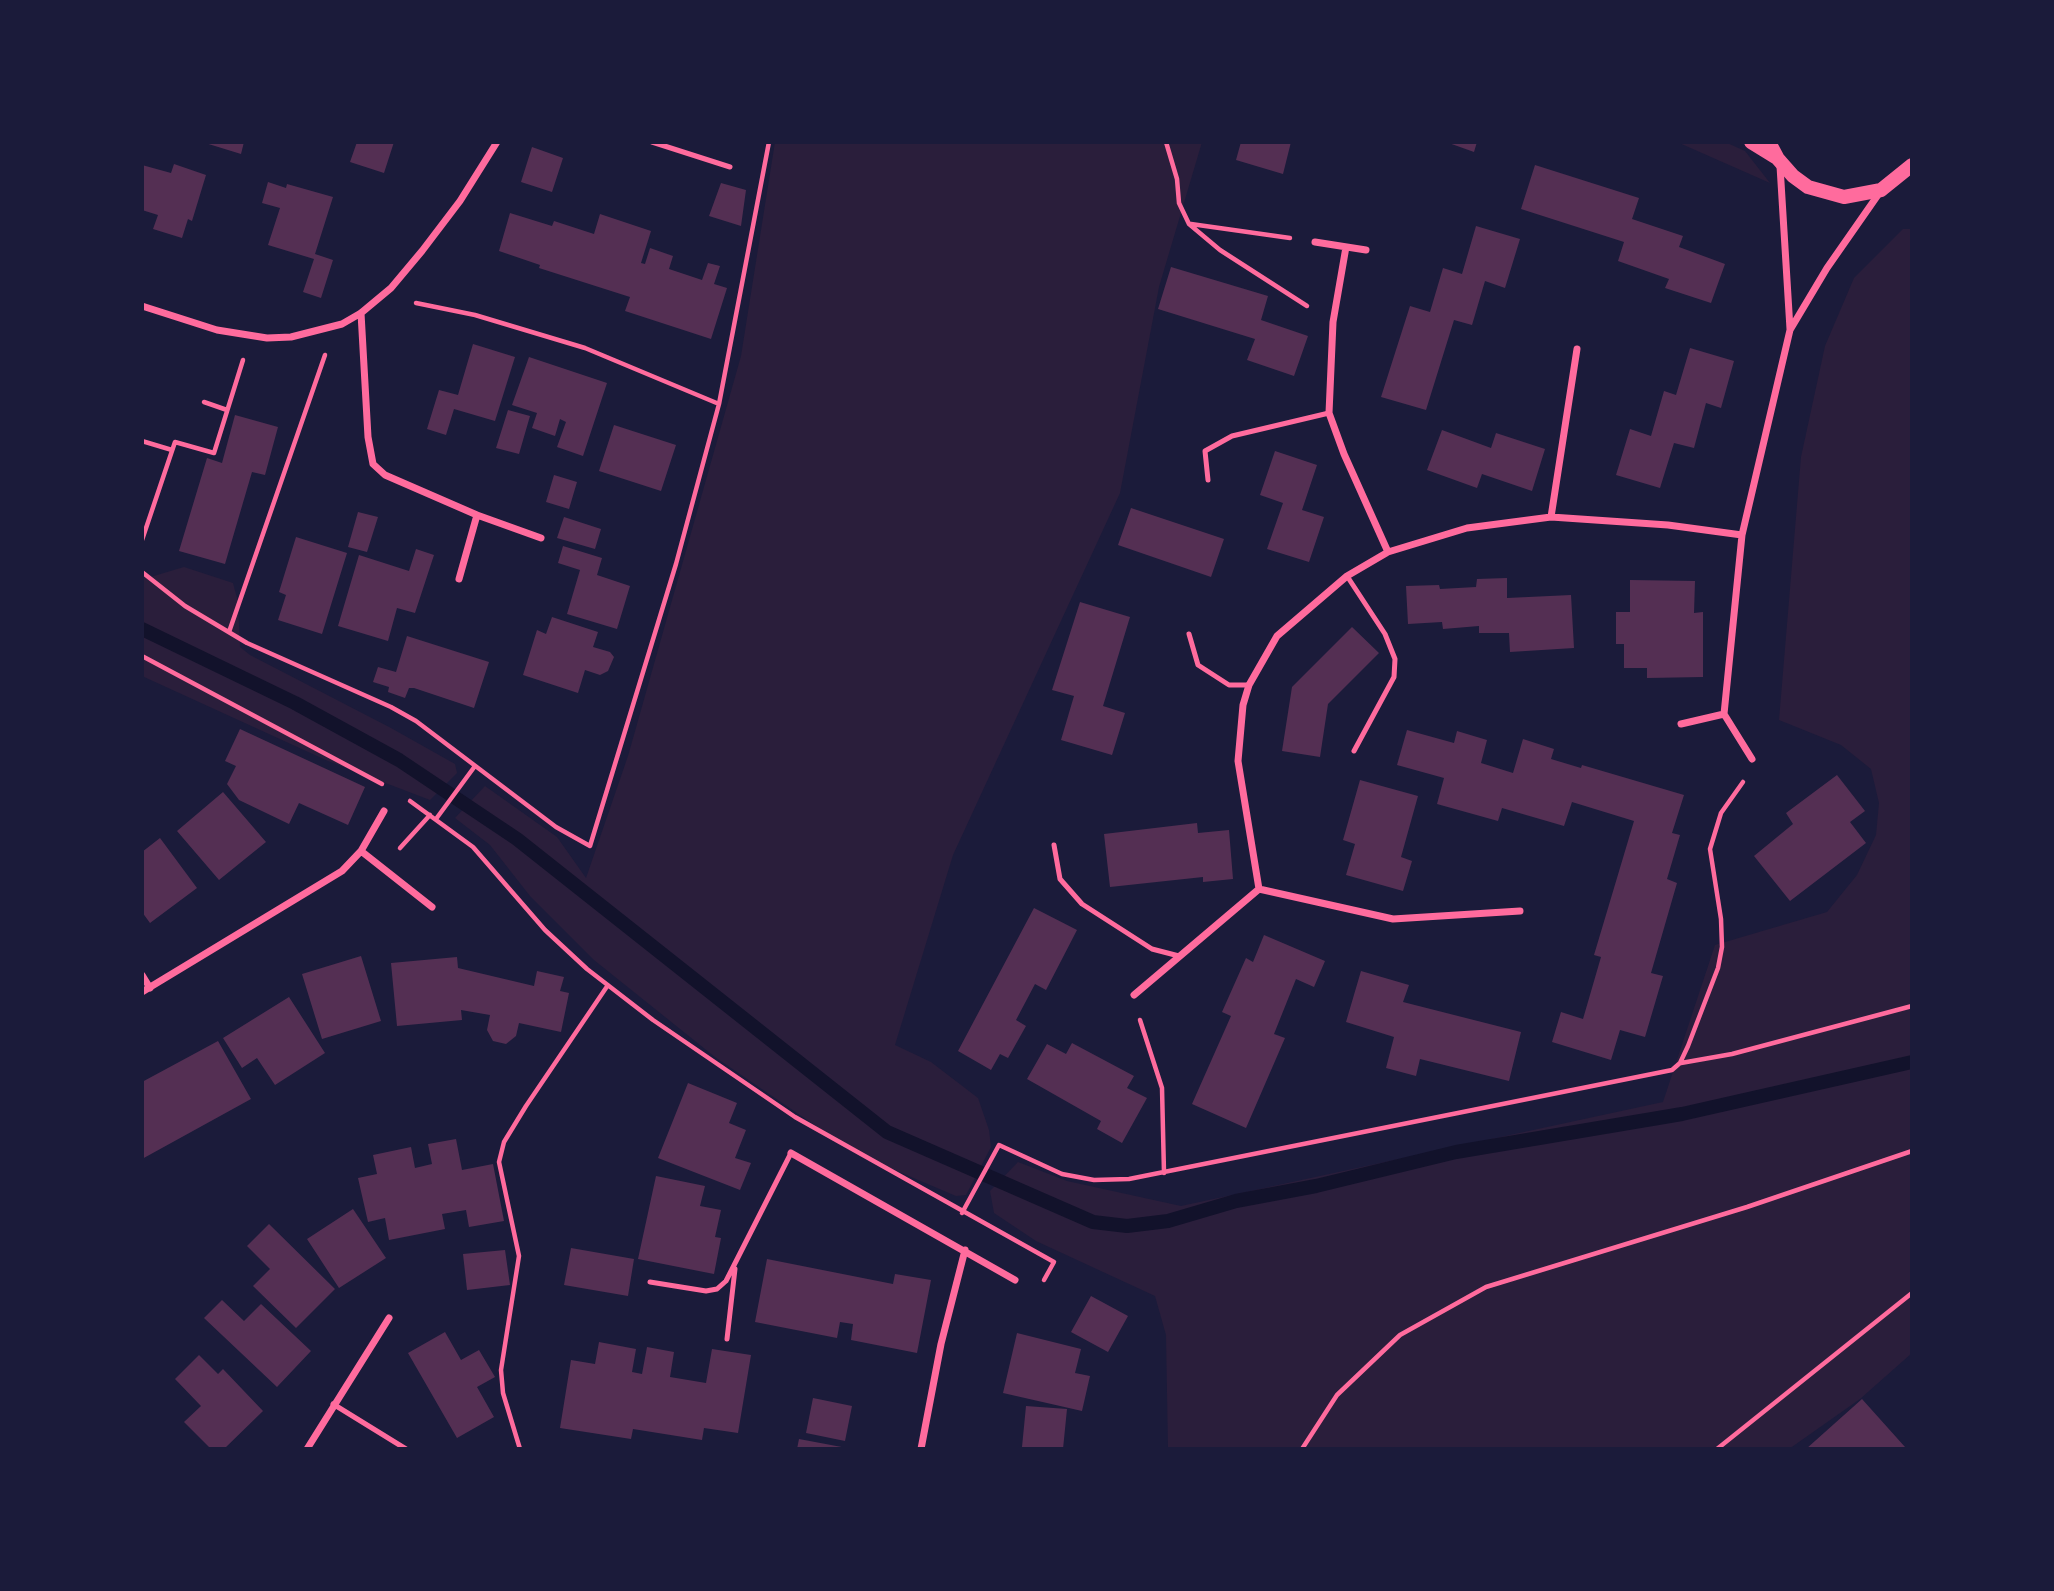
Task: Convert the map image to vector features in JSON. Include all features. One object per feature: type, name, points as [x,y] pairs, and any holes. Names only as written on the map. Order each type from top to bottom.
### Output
[{"type":"main road","points":[[1751,142],[1779,161],[1793,176],[1826,194],[1844,197],[1912,184]]},
{"type":"main road","points":[[1769,142],[1779,161]]},
{"type":"main road","points":[[1887,187],[1912,165]]},
{"type":"street","points":[[142,306],[218,330],[251,336],[291,337],[335,326],[361,313],[382,295],[422,251],[460,201],[497,142]]},
{"type":"street","points":[[1752,759],[1724,714],[1741,536],[1790,330],[1779,161]]},
{"type":"street","points":[[1790,330],[1827,268],[1887,187]]},
{"type":"street","points":[[1315,242],[1366,250]]},
{"type":"street","points":[[1346,247],[1333,322],[1329,413],[1343,454],[1388,552]]},
{"type":"street","points":[[361,313],[368,437],[373,464],[385,475],[477,515],[541,538]]},
{"type":"street","points":[[1552,517],[1577,349]]},
{"type":"street","points":[[459,579],[477,515]]},
{"type":"street","points":[[1259,889],[1238,761],[1240,727],[1249,685],[1277,636],[1347,576],[1388,552],[1466,528],[1552,517],[1668,525],[1741,536]]},
{"type":"street","points":[[1681,724],[1724,714]]},
{"type":"street","points":[[142,992],[321,885],[361,851],[383,811]]},
{"type":"street","points":[[361,851],[432,907]]},
{"type":"street","points":[[1259,889],[1393,919],[1520,911]]},
{"type":"street","points":[[1134,995],[1259,889]]},
{"type":"street","points":[[142,975],[150,988]]},
{"type":"street","points":[[791,1153],[1015,1280]]},
{"type":"street","points":[[921,1449],[941,1344],[965,1250]]},
{"type":"street","points":[[307,1449],[389,1318]]},
{"type":"lane","points":[[652,142],[730,167]]},
{"type":"lane","points":[[1208,480],[1205,452],[1232,436],[1329,413]]},
{"type":"lane","points":[[1347,576],[1385,634],[1395,659],[1394,677],[1354,751]]},
{"type":"lane","points":[[1189,634],[1198,665],[1229,685],[1249,685]]},
{"type":"lane","points":[[1054,845],[1060,879],[1082,904],[1152,949],[1182,957]]},
{"type":"lane","points":[[650,1282],[706,1291],[717,1289],[726,1281],[736,1267],[791,1153]]},
{"type":"lane","points":[[727,1339],[736,1267]]},
{"type":"lane","points":[[333,1404],[406,1449]]},
{"type":"path","points":[[142,572],[185,606],[229,632],[391,707],[556,827],[590,846],[676,564],[719,404],[769,142]]},
{"type":"path","points":[[1167,142],[1177,179],[1179,203],[1189,223],[1220,250],[1333,322]]},
{"type":"path","points":[[1189,223],[1315,242]]},
{"type":"path","points":[[382,295],[475,315],[585,348],[719,404]]},
{"type":"path","points":[[229,632],[335,326]]},
{"type":"path","points":[[142,540],[175,442],[214,453],[251,336]]},
{"type":"path","points":[[204,402],[227,410]]},
{"type":"path","points":[[142,441],[172,450]]},
{"type":"path","points":[[142,656],[384,785]]},
{"type":"path","points":[[962,1213],[999,1145],[1062,1174],[1094,1180],[1129,1179],[1672,1070],[1680,1063],[1709,995],[1722,947],[1721,919],[1712,872],[1713,832],[1721,813],[1742,785],[1752,759]]},
{"type":"path","points":[[436,819],[475,766]]},
{"type":"path","points":[[408,799],[473,848],[545,930],[608,985],[705,1057],[795,1117],[962,1213],[1054,1262],[1037,1292],[1015,1280]]},
{"type":"path","points":[[413,832],[430,815]]},
{"type":"path","points":[[520,1449],[503,1393],[501,1370],[519,1256],[499,1162],[505,1142],[526,1106],[608,985]]},
{"type":"path","points":[[1134,995],[1162,1088],[1164,1173]]},
{"type":"path","points":[[1680,1063],[1732,1054],[1912,1006]]},
{"type":"path","points":[[1302,1449],[1337,1395],[1400,1335],[1486,1287],[1747,1208],[1912,1151]]},
{"type":"path","points":[[1717,1449],[1912,1293]]},
{"type":"shaded area","points":[[775,142],[1202,142],[1159,287],[1120,493],[953,855],[895,1045],[931,1062],[978,1098],[989,1130],[991,1147],[966,1195],[956,1196],[857,1154],[715,1057],[594,960],[530,896],[490,845],[455,818],[485,786],[557,837],[586,878],[628,756],[741,356]]},
{"type":"shaded area","points":[[1677,142],[1725,142],[1745,151],[1770,183]]},
{"type":"shaded area","points":[[1903,229],[1912,229],[1912,1353],[1860,1399],[1789,1449],[1168,1449],[1166,1335],[1155,1296],[1036,1241],[994,1213],[990,1191],[1018,1162],[1067,1181],[1181,1206],[1663,1102],[1715,945],[1827,912],[1857,875],[1876,835],[1879,803],[1871,769],[1841,745],[1779,720],[1801,457],[1825,346],[1854,278]]},
{"type":"shaded area","points":[[184,567],[233,583],[238,602],[240,647],[250,655],[455,764],[457,773],[430,800],[328,761],[142,676],[142,575],[147,578]]},
{"type":"building","points":[[202,142],[244,142],[241,154]]},
{"type":"building","points":[[357,142],[394,142],[384,173],[350,162]]},
{"type":"building","points":[[1241,142],[1291,142],[1283,174],[1236,160]]},
{"type":"building","points":[[1446,142],[1477,142],[1474,152]]},
{"type":"building","points":[[532,147],[563,158],[552,192],[521,182]]},
{"type":"building","points":[[174,164],[206,175],[192,221],[188,219],[182,238],[153,229],[158,215],[142,210],[142,165],[171,173]]},
{"type":"building","points":[[1535,165],[1639,198],[1632,219],[1683,236],[1679,247],[1725,264],[1711,303],[1665,288],[1669,279],[1618,261],[1624,242],[1521,209]]},
{"type":"building","points":[[268,182],[286,188],[287,184],[333,197],[315,254],[333,260],[321,298],[303,292],[314,259],[268,245],[280,208],[262,203]]},
{"type":"building","points":[[721,183],[746,190],[741,226],[709,216]]},
{"type":"building","points":[[510,213],[552,226],[554,221],[594,234],[600,214],[651,231],[641,263],[645,264],[650,248],[673,256],[669,269],[702,280],[708,263],[720,266],[714,284],[727,288],[711,339],[625,311],[630,297],[539,268],[540,265],[499,251]]},
{"type":"building","points":[[1476,226],[1520,239],[1505,288],[1485,281],[1472,325],[1454,320],[1426,410],[1381,397],[1410,306],[1430,312],[1443,268],[1462,274]]},
{"type":"building","points":[[1171,267],[1268,296],[1261,320],[1308,336],[1294,376],[1247,360],[1255,339],[1158,309]]},
{"type":"building","points":[[473,344],[515,357],[495,421],[454,409],[446,435],[427,429],[439,390],[458,395]]},
{"type":"building","points":[[1690,348],[1734,361],[1721,408],[1706,403],[1694,448],[1674,443],[1660,488],[1616,475],[1630,429],[1651,436],[1664,391],[1676,395]]},
{"type":"building","points":[[529,357],[607,383],[583,456],[557,447],[566,422],[560,419],[555,436],[532,428],[537,413],[512,405]]},
{"type":"building","points":[[508,410],[530,416],[519,454],[496,448]]},
{"type":"building","points":[[235,415],[278,427],[265,475],[252,472],[225,564],[179,551],[207,458],[222,463]]},
{"type":"building","points":[[614,425],[676,445],[661,491],[599,471]]},
{"type":"building","points":[[1442,430],[1491,448],[1496,433],[1545,449],[1532,491],[1482,474],[1477,488],[1427,470]]},
{"type":"building","points":[[1275,451],[1317,465],[1302,510],[1324,517],[1309,562],[1267,549],[1283,503],[1260,495]]},
{"type":"building","points":[[554,475],[577,482],[569,509],[546,502]]},
{"type":"building","points":[[1131,508],[1224,539],[1211,577],[1118,545]]},
{"type":"building","points":[[358,512],[378,517],[367,552],[348,547]]},
{"type":"building","points":[[564,517],[601,529],[595,549],[557,538]]},
{"type":"building","points":[[296,537],[347,553],[322,634],[278,620],[286,595],[279,592]]},
{"type":"building","points":[[563,546],[602,558],[597,575],[630,586],[617,629],[567,614],[580,570],[558,563]]},
{"type":"building","points":[[416,549],[434,555],[415,613],[397,608],[388,641],[338,626],[359,555],[409,571]]},
{"type":"building","points":[[1507,578],[1507,598],[1571,595],[1574,648],[1510,652],[1509,633],[1479,633],[1479,626],[1443,629],[1442,622],[1408,624],[1406,586],[1439,585],[1440,589],[1476,587],[1477,579]]},
{"type":"building","points":[[1630,580],[1695,581],[1694,613],[1703,612],[1703,677],[1647,678],[1647,668],[1624,668],[1624,644],[1616,644],[1616,612],[1630,612]]},
{"type":"building","points":[[1080,602],[1130,617],[1103,706],[1125,713],[1112,755],[1061,740],[1074,696],[1052,690]]},
{"type":"building","points":[[552,617],[598,632],[593,647],[610,652],[614,657],[608,671],[600,675],[585,670],[578,693],[523,675],[537,630],[546,634]]},
{"type":"building","points":[[1352,627],[1379,653],[1328,704],[1320,757],[1282,751],[1292,687]]},
{"type":"building","points":[[407,636],[489,662],[474,708],[414,688],[409,688],[405,698],[388,692],[389,687],[373,682],[378,667],[396,672]]},
{"type":"building","points":[[240,729],[365,787],[348,825],[299,803],[289,824],[239,800],[227,784],[236,766],[225,761]]},
{"type":"building","points":[[1407,730],[1454,743],[1457,731],[1487,740],[1481,763],[1513,773],[1523,739],[1554,749],[1551,759],[1581,768],[1582,765],[1684,795],[1672,833],[1680,835],[1667,879],[1677,883],[1651,973],[1663,976],[1645,1037],[1620,1030],[1611,1060],[1552,1042],[1561,1012],[1583,1019],[1601,957],[1594,955],[1634,821],[1572,802],[1564,826],[1502,808],[1498,821],[1437,804],[1444,778],[1397,765]]},
{"type":"building","points":[[1837,775],[1865,811],[1850,822],[1866,843],[1790,901],[1754,856],[1793,824],[1786,813]]},
{"type":"building","points":[[1360,780],[1418,796],[1401,857],[1412,861],[1403,891],[1346,875],[1355,844],[1343,840]]},
{"type":"building","points":[[223,792],[266,842],[219,880],[177,831]]},
{"type":"building","points":[[1197,823],[1198,833],[1229,830],[1233,879],[1203,882],[1203,877],[1110,887],[1104,834]]},
{"type":"building","points":[[160,838],[197,888],[150,923],[142,912],[142,852]]},
{"type":"building","points":[[1034,908],[1077,930],[1046,990],[1035,984],[1016,1020],[1026,1026],[1008,1058],[1000,1054],[991,1070],[958,1051]]},
{"type":"building","points":[[1264,935],[1325,961],[1314,987],[1296,979],[1274,1034],[1285,1038],[1246,1128],[1192,1104],[1231,1016],[1222,1012],[1246,958],[1253,962]]},
{"type":"building","points":[[361,956],[381,1021],[322,1039],[302,974]]},
{"type":"building","points":[[457,957],[458,968],[534,986],[537,971],[564,977],[560,991],[569,993],[561,1032],[519,1023],[516,1036],[506,1044],[493,1041],[487,1030],[490,1015],[461,1010],[462,1020],[397,1026],[391,963]]},
{"type":"building","points":[[1361,971],[1409,985],[1403,1002],[1521,1032],[1509,1081],[1420,1059],[1416,1076],[1386,1068],[1394,1037],[1346,1022]]},
{"type":"building","points":[[289,997],[325,1053],[275,1085],[257,1058],[242,1068],[223,1038]]},
{"type":"building","points":[[218,1041],[251,1099],[142,1159],[142,1082]]},
{"type":"building","points":[[1072,1043],[1134,1076],[1127,1088],[1147,1098],[1122,1143],[1097,1129],[1101,1121],[1027,1079],[1047,1044],[1066,1054]]},
{"type":"building","points":[[688,1083],[737,1103],[729,1123],[746,1130],[735,1158],[751,1163],[740,1190],[658,1158]]},
{"type":"building","points":[[456,1139],[462,1170],[493,1164],[504,1221],[469,1227],[466,1210],[442,1214],[445,1229],[389,1240],[385,1218],[368,1222],[358,1178],[377,1174],[373,1155],[411,1147],[415,1168],[432,1164],[428,1144]]},
{"type":"building","points":[[656,1176],[705,1186],[700,1206],[721,1210],[715,1237],[721,1238],[714,1274],[638,1259]]},
{"type":"building","points":[[353,1209],[386,1258],[339,1288],[307,1239]]},
{"type":"building","points":[[269,1224],[335,1289],[296,1328],[253,1286],[270,1269],[247,1246]]},
{"type":"building","points":[[571,1248],[634,1259],[628,1296],[564,1285]]},
{"type":"building","points":[[505,1250],[510,1285],[467,1290],[463,1254]]},
{"type":"building","points":[[767,1259],[893,1284],[895,1274],[931,1280],[917,1353],[851,1340],[853,1324],[840,1322],[837,1338],[755,1322]]},
{"type":"building","points":[[1091,1296],[1128,1316],[1108,1352],[1071,1332]]},
{"type":"building","points":[[222,1300],[244,1321],[261,1304],[311,1351],[277,1387],[204,1318]]},
{"type":"building","points":[[445,1332],[461,1360],[479,1350],[495,1377],[477,1387],[494,1417],[457,1438],[408,1353]]},
{"type":"building","points":[[1017,1333],[1081,1349],[1075,1373],[1090,1376],[1082,1411],[1003,1393]]},
{"type":"building","points":[[599,1342],[636,1349],[632,1372],[642,1374],[647,1347],[674,1352],[670,1377],[706,1383],[712,1349],[751,1355],[738,1433],[704,1428],[702,1440],[633,1429],[631,1439],[560,1428],[571,1360],[595,1364]]},
{"type":"building","points":[[199,1355],[218,1374],[223,1369],[263,1411],[224,1449],[211,1449],[184,1422],[201,1406],[175,1379]]},
{"type":"building","points":[[813,1398],[852,1406],[845,1441],[806,1433]]},
{"type":"building","points":[[1862,1399],[1905,1447],[1903,1449],[1806,1449]]},
{"type":"building","points":[[1026,1406],[1067,1409],[1063,1449],[1022,1447]]},
{"type":"building","points":[[799,1439],[847,1448],[847,1449],[797,1449]]},
{"type":"waterway","points":[[142,629],[295,703],[399,760],[517,839],[887,1132],[1093,1222],[1127,1226],[1168,1221],[1236,1201],[1316,1186],[1456,1152],[1682,1114],[1912,1062]]}]
